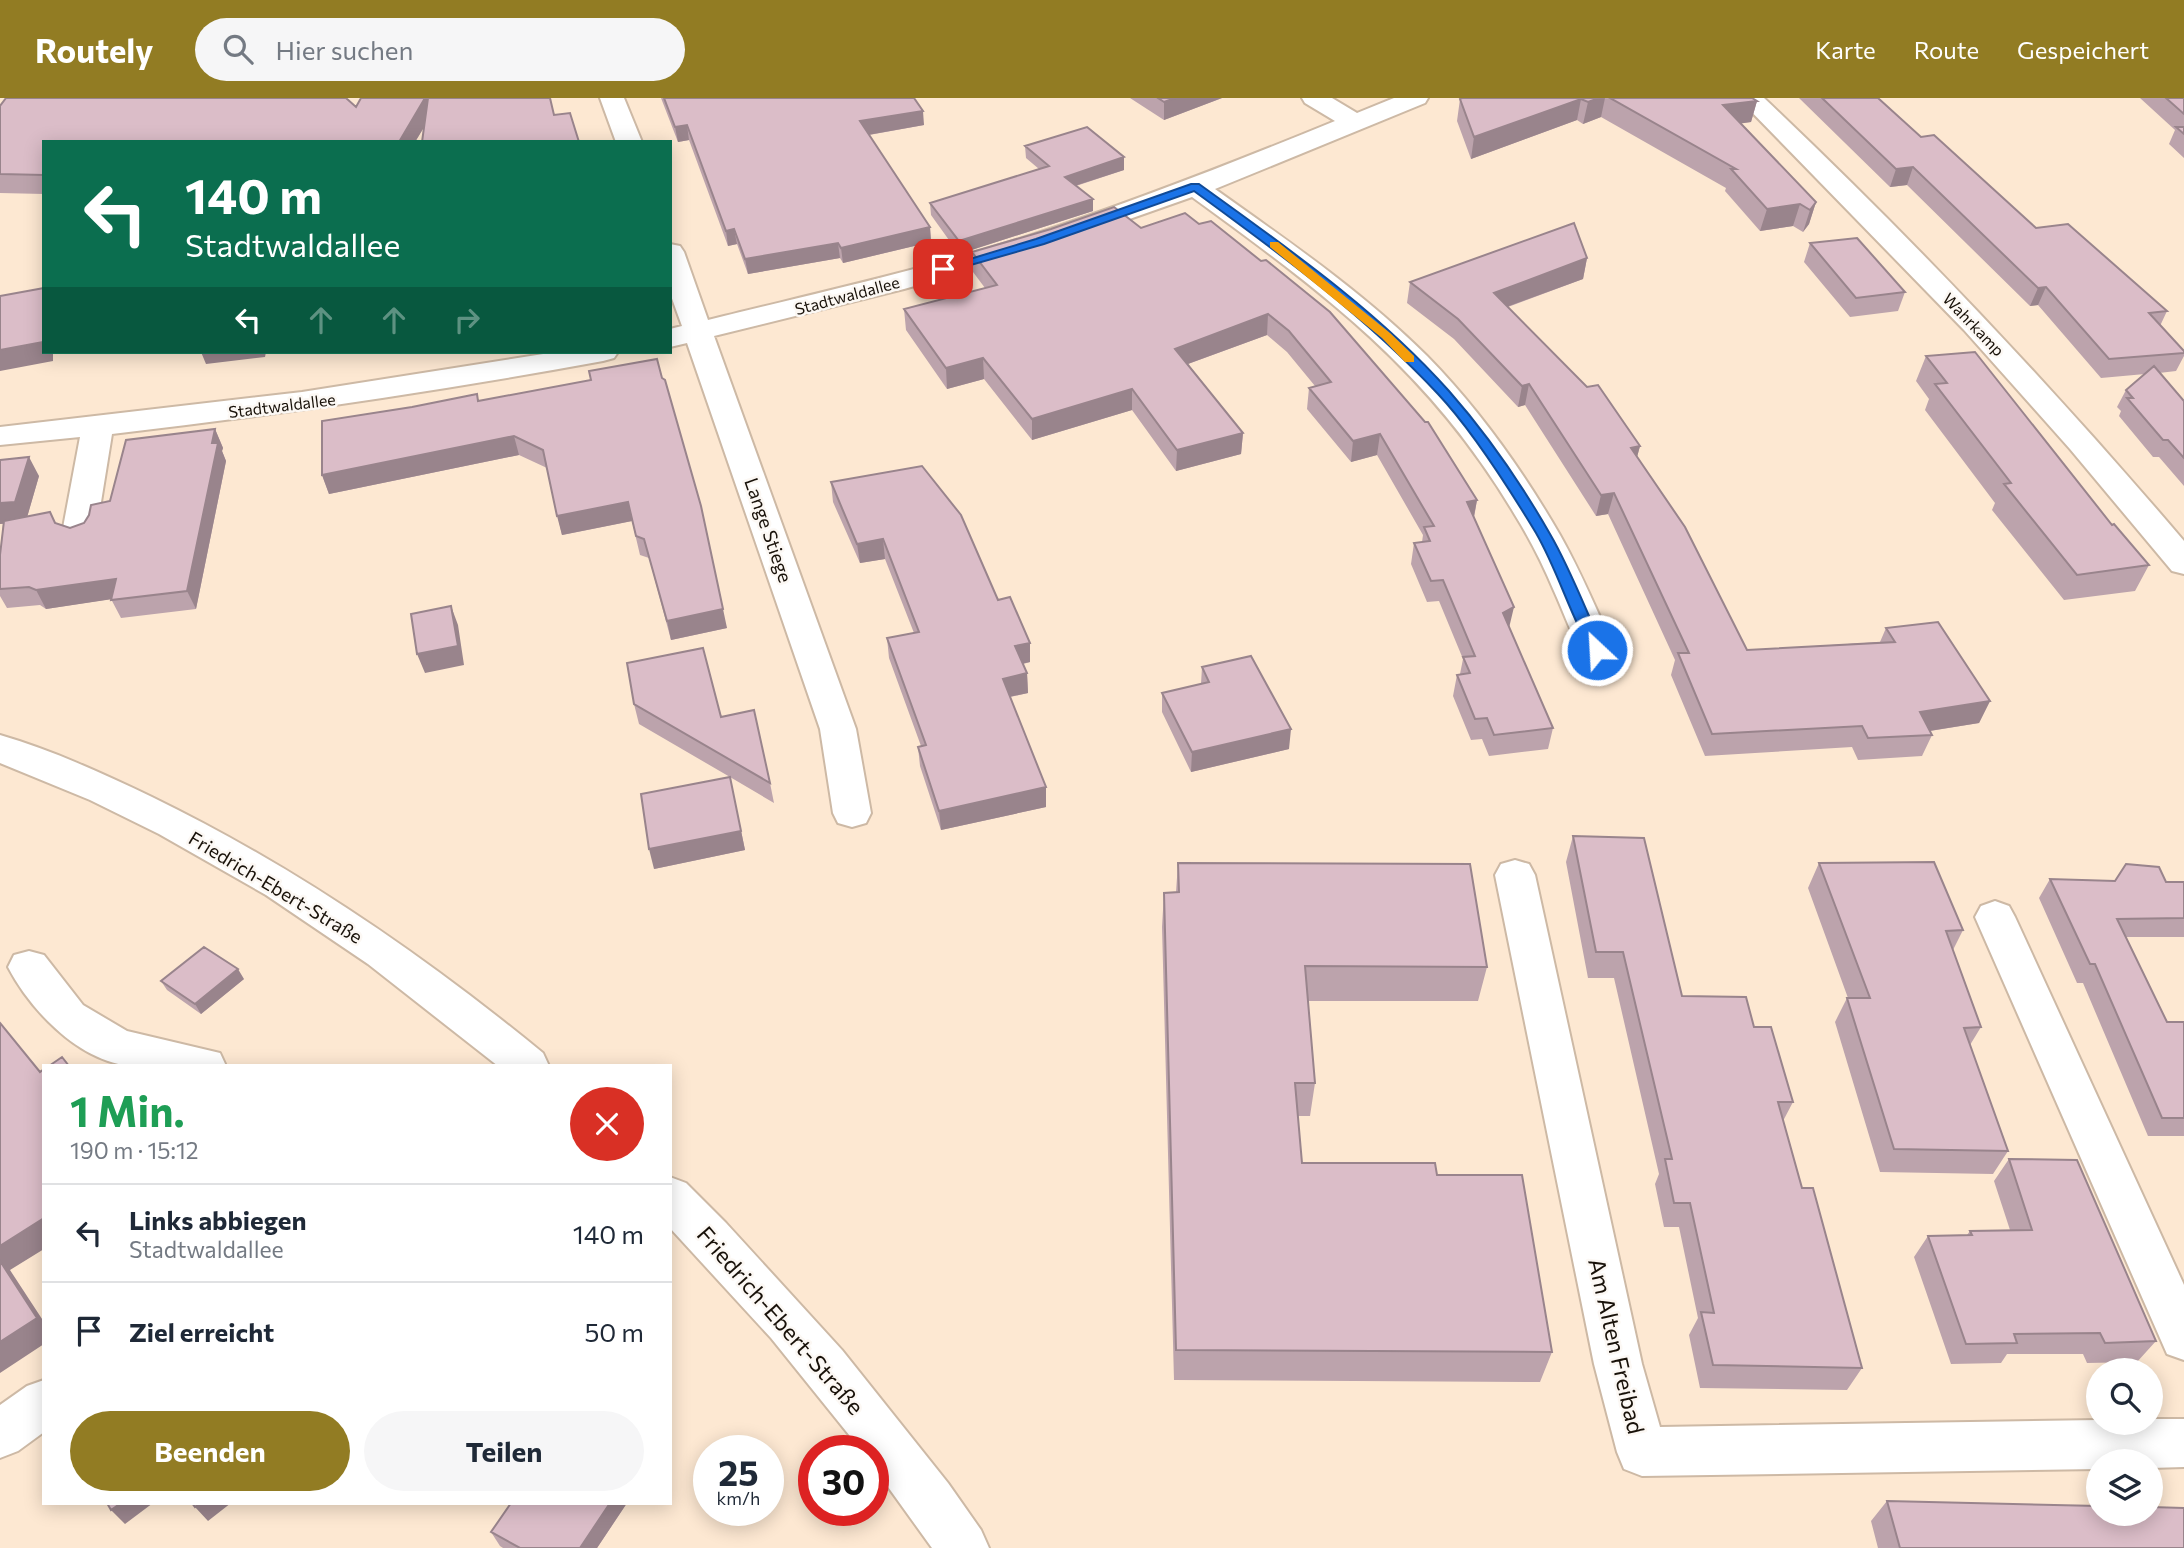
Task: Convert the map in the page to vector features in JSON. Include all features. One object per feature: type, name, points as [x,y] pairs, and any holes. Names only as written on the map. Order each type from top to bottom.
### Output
[{"type":"street","points":[[612,98],[628,140]]},
{"type":"street","points":[[1314,98],[1354,122]]},
{"type":"street","name":"Stadtwaldallee","points":[[685,335],[894,283],[1040,241],[1195,187],[1416,98]]},
{"type":"street","name":"Wahrkamp","points":[[1750,98],[1803,148],[1980,329],[2089,448],[2184,563]]},
{"type":"street","points":[[1195,187],[1305,268],[1386,335],[1445,394],[1495,460],[1544,535],[1597,650]]},
{"type":"street","name":"Lange Stiege","points":[[672,263],[685,335],[838,729],[852,813]]},
{"type":"street","name":"Stadtwaldallee","points":[[0,436],[392,390],[592,354]]},
{"type":"street","points":[[79,533],[97,426]]},
{"type":"street","name":"Friedrich-Ebert-Straße","points":[[0,748],[119,797],[289,891],[374,946],[459,1007],[526,1064]]},
{"type":"street","name":"Am Alten Freibad","points":[[1515,875],[1618,1364],[1643,1451],[2184,1443]]},
{"type":"street","points":[[1995,917],[2184,1338]]},
{"type":"street","points":[[29,967],[68,1017],[117,1046],[196,1064]]},
{"type":"street","name":"Friedrich-Ebert-Straße","points":[[672,1199],[734,1261],[805,1342],[879,1433],[962,1548]]},
{"type":"street","points":[[0,1434],[42,1404]]},
{"type":"building","points":[[6,98],[346,98],[356,107],[361,98],[425,98],[400,140],[42,140],[42,175],[0,174],[0,106]]},
{"type":"building","points":[[428,98],[550,98],[554,115],[570,113],[578,140],[422,140]]},
{"type":"building","points":[[664,98],[914,98],[923,111],[860,121],[930,227],[841,248],[838,243],[745,259],[734,229],[726,231],[687,125],[675,127]]},
{"type":"building","points":[[1158,98],[1175,98],[1164,102]]},
{"type":"building","points":[[1599,98],[1588,102],[1581,99],[1474,137],[1460,99]]},
{"type":"building","points":[[1610,98],[1752,98],[1757,101],[1723,105],[1816,202],[1810,210],[1800,204],[1767,209],[1731,169],[1736,169]]},
{"type":"building","points":[[1822,98],[1878,98],[1921,137],[1934,135],[2036,228],[2068,224],[2167,311],[2149,313],[2184,353],[2109,359],[2046,287],[2038,288],[1913,167],[1896,169]]},
{"type":"building","points":[[2166,98],[2184,98],[2184,114]]},
{"type":"building","points":[[1087,127],[1124,157],[1065,177],[1093,199],[959,241],[930,203],[1049,166],[1025,146]]},
{"type":"building","points":[[1114,207],[1141,228],[1185,213],[1199,224],[1211,221],[1261,261],[1266,260],[1330,312],[1425,422],[1428,422],[1477,500],[1467,502],[1514,607],[1503,613],[1553,728],[1494,735],[1487,718],[1475,719],[1457,675],[1470,673],[1463,657],[1475,656],[1443,580],[1431,581],[1414,543],[1430,541],[1424,527],[1434,526],[1380,434],[1353,441],[1309,388],[1331,382],[1289,331],[1268,314],[1175,349],[1243,433],[1177,450],[1132,389],[1032,419],[983,358],[946,368],[904,309],[997,285],[972,252]]},
{"type":"building","points":[[1574,223],[1587,258],[1494,293],[1587,387],[1598,385],[1640,446],[1631,448],[1685,527],[1747,650],[1895,642],[1886,628],[1938,622],[1990,701],[1920,712],[1932,735],[1868,738],[1862,726],[1712,734],[1678,653],[1689,653],[1614,493],[1601,495],[1529,384],[1522,386],[1458,319],[1410,282]]},
{"type":"building","points":[[1857,238],[1905,292],[1856,298],[1810,243]]},
{"type":"building","points":[[42,288],[42,342],[0,350],[0,296]]},
{"type":"building","points":[[1975,352],[2112,525],[2114,524],[2149,565],[2077,575],[2004,484],[2011,483],[1935,384],[1947,383],[1926,356]]},
{"type":"building","points":[[657,359],[701,506],[723,609],[667,621],[644,539],[636,536],[628,502],[557,516],[543,450],[514,436],[322,475],[322,421],[477,394],[478,401],[591,380],[589,371]]},
{"type":"building","points":[[2154,366],[2184,401],[2184,458],[2168,440],[2163,440],[2127,398],[2133,398],[2126,390]]},
{"type":"building","points":[[215,429],[212,443],[218,443],[187,591],[111,600],[116,579],[36,590],[29,587],[0,589],[4,521],[50,512],[55,523],[70,528],[84,523],[91,505],[110,501],[126,440]]},
{"type":"building","points":[[29,457],[15,502],[0,503],[0,460]]},
{"type":"building","points":[[922,466],[961,515],[998,600],[1010,597],[1030,643],[1015,646],[1027,673],[1003,679],[1046,787],[939,811],[918,747],[926,745],[887,638],[919,632],[883,539],[857,544],[831,482]]},
{"type":"building","points":[[451,606],[458,646],[417,654],[411,614]]},
{"type":"building","points":[[703,648],[721,717],[754,710],[770,783],[634,704],[627,663]]},
{"type":"building","points":[[1251,656],[1291,729],[1192,752],[1162,693],[1209,682],[1202,667]]},
{"type":"building","points":[[730,777],[741,831],[649,849],[641,794]]},
{"type":"building","points":[[1573,836],[1644,838],[1682,996],[1746,997],[1754,1027],[1771,1027],[1793,1102],[1778,1102],[1802,1188],[1813,1188],[1862,1368],[1713,1365],[1701,1312],[1714,1313],[1690,1203],[1674,1203],[1665,1159],[1672,1159],[1623,952],[1596,952]]},
{"type":"building","points":[[1934,862],[1963,930],[1946,931],[1981,1027],[1964,1028],[2008,1151],[1894,1149],[1847,998],[1870,998],[1819,863]]},
{"type":"building","points":[[1178,863],[1470,864],[1487,967],[1305,966],[1315,1083],[1295,1083],[1302,1163],[1435,1163],[1437,1175],[1522,1175],[1552,1352],[1176,1350],[1164,893],[1179,892]]},
{"type":"building","points":[[2126,864],[2159,867],[2166,882],[2184,882],[2184,918],[2117,919],[2167,1022],[2184,1022],[2184,1118],[2162,1118],[2095,964],[2090,964],[2050,879],[2115,881]]},
{"type":"building","points":[[204,947],[238,969],[195,1004],[161,981]]},
{"type":"building","points":[[0,1023],[40,1072],[42,1070],[42,1219],[0,1246]]},
{"type":"building","points":[[62,1057],[67,1064],[52,1064]]},
{"type":"building","points":[[2009,1159],[2077,1160],[2156,1341],[2105,1343],[2100,1333],[2014,1334],[2017,1343],[1966,1344],[1928,1236],[1972,1235],[1970,1231],[2032,1230]]},
{"type":"building","points":[[0,1261],[37,1318],[0,1342]]},
{"type":"building","points":[[1887,1501],[2086,1506],[2086,1526],[2163,1526],[2163,1507],[2184,1508],[2184,1548],[1900,1548]]},
{"type":"building","points":[[510,1505],[609,1505],[580,1548],[520,1548],[491,1532]]},
{"type":"slow traffic","points":[[1274,244],[1386,335],[1410,359]]},
{"type":"route","points":[[943,269],[1040,241],[1195,187],[1295,259],[1386,335],[1445,394],[1495,460],[1544,535],[1597,650]]}]
